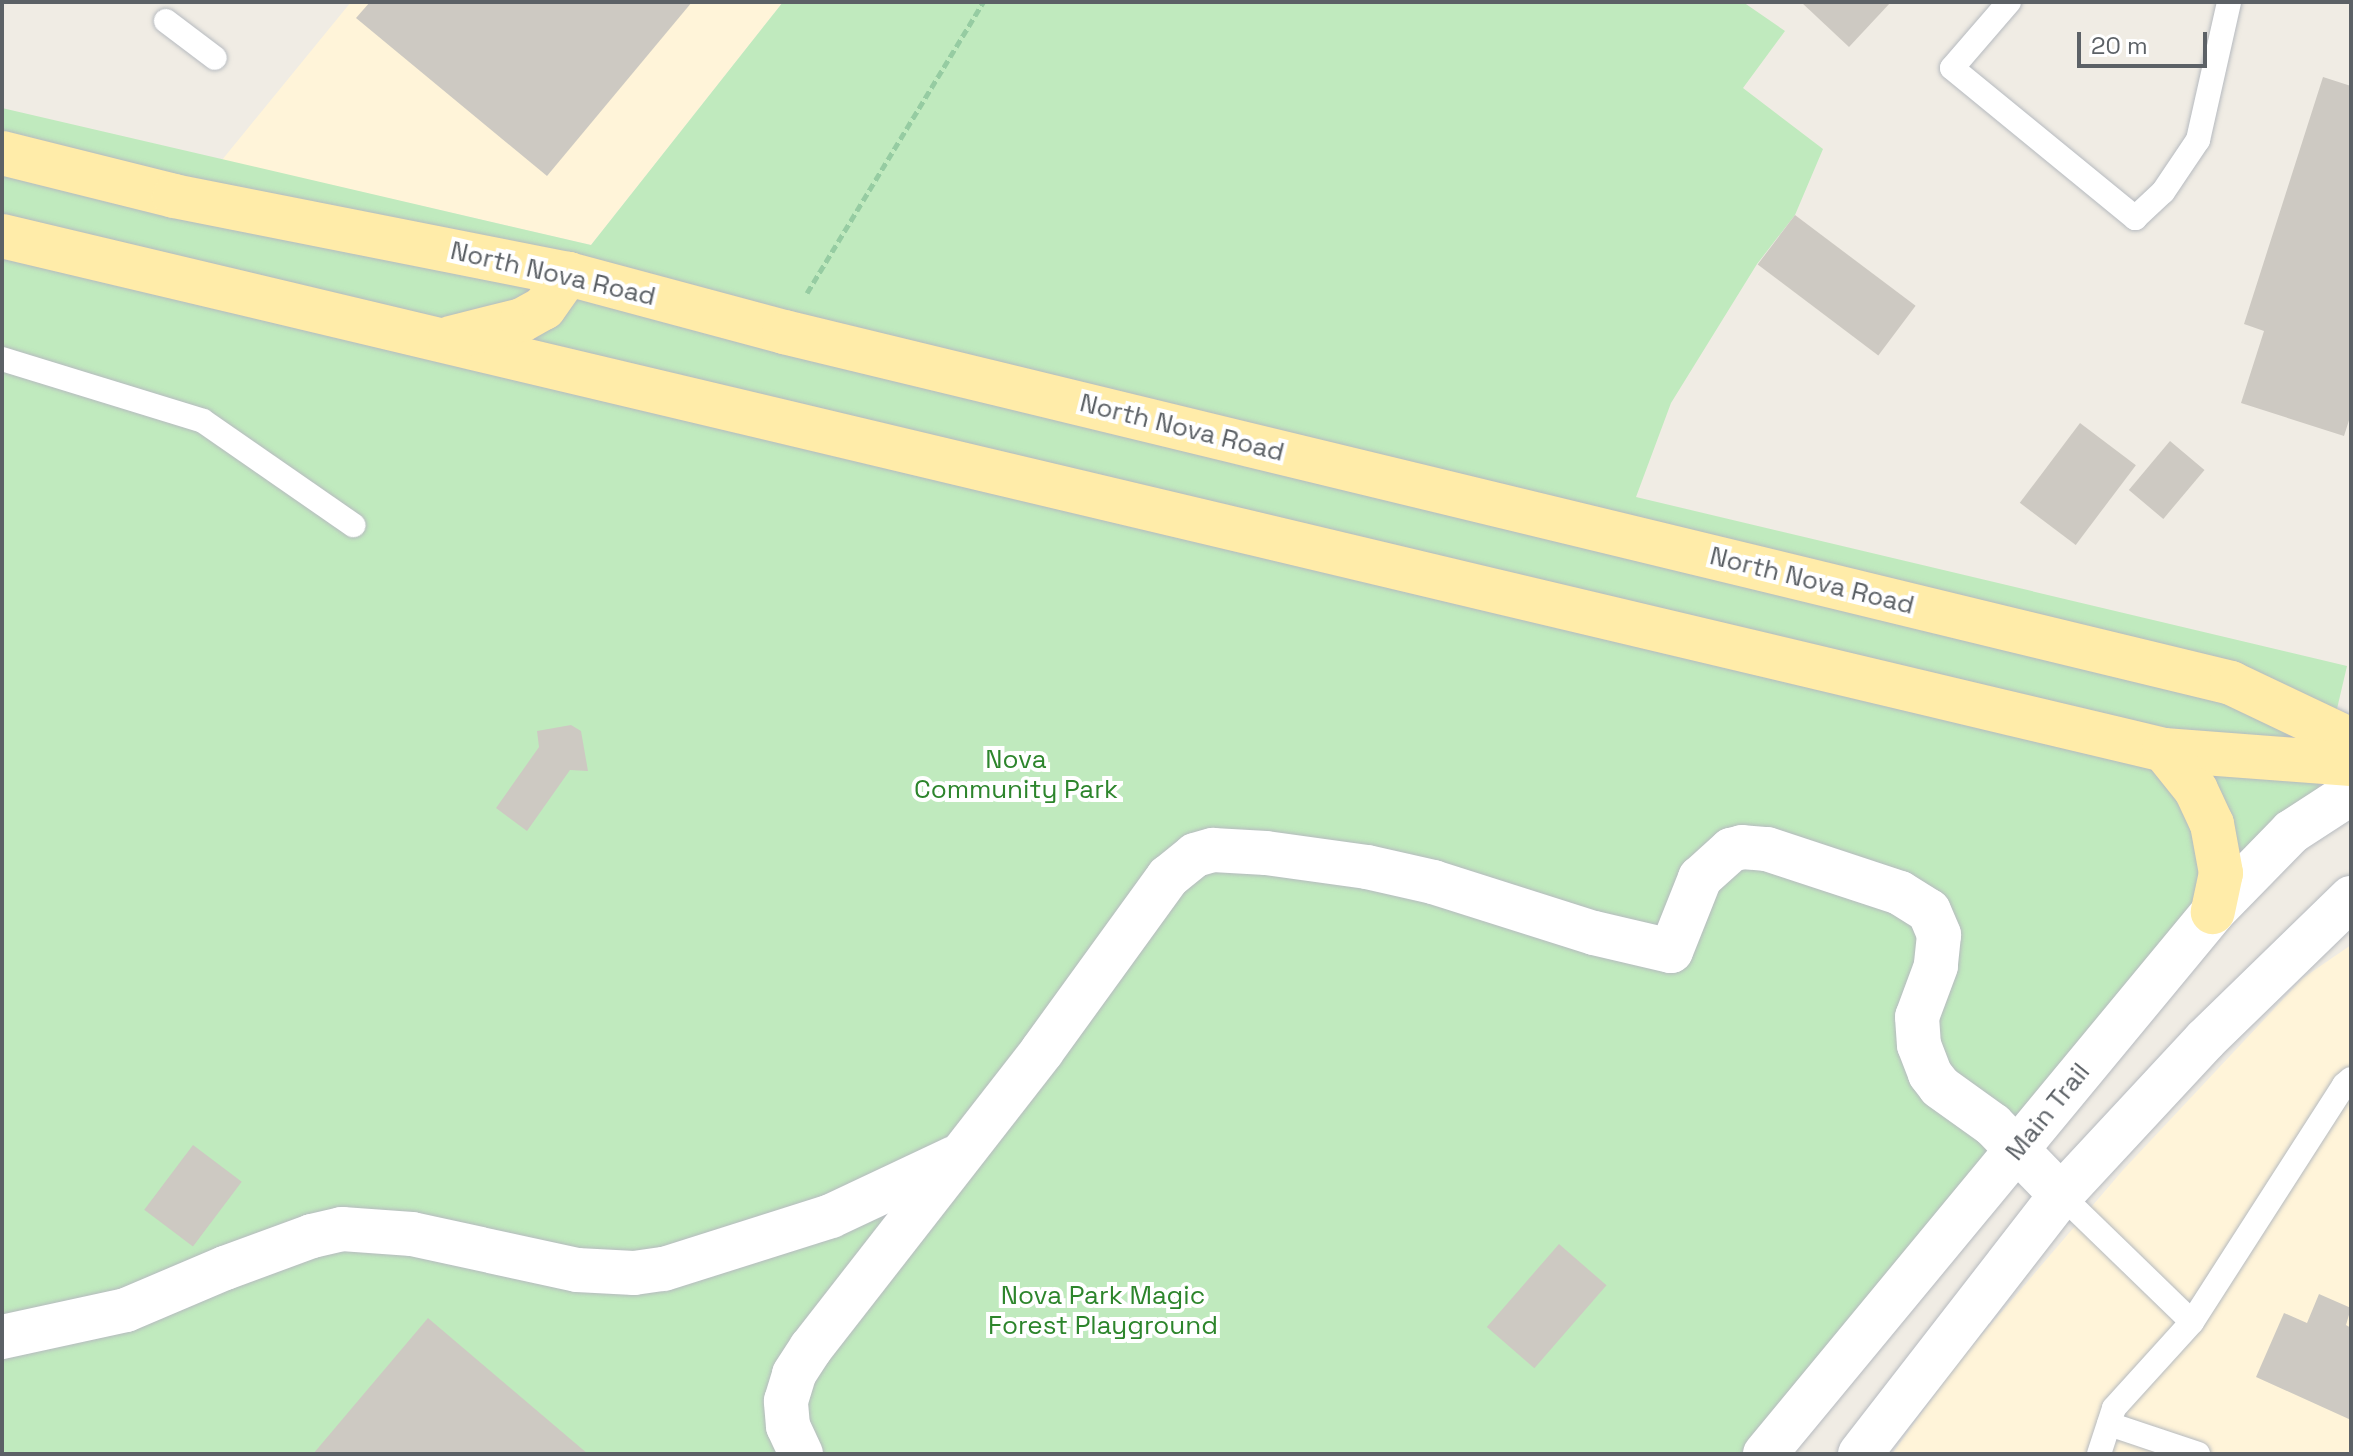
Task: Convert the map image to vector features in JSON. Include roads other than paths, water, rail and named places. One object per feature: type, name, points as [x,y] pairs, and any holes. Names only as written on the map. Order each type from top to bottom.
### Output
[{"type":"main road","name":"North Nova Road","points":[[2,153],[174,196],[568,274],[784,332],[2231,683],[2351,740]]},
{"type":"main road","points":[[2,236],[2164,750],[2351,764]]},
{"type":"main road","points":[[439,340],[522,320],[544,308],[568,274]]},
{"type":"main road","points":[[2164,750],[2196,790],[2212,824],[2221,873],[2213,912]]},
{"type":"street","name":"Main Trail","points":[[1765,1454],[2213,912],[2291,832],[2351,793]]},
{"type":"street","points":[[801,1454],[788,1426],[786,1401],[794,1374],[1161,886],[1195,855],[1233,849],[1367,867],[1433,882],[1594,933],[1671,951],[1700,878],[1731,850],[1742,847],[1767,849],[1900,893],[1929,911],[1939,935],[1940,950],[1917,1017],[1924,1059],[1940,1087],[1993,1125],[2061,1195]]},
{"type":"street","points":[[1860,1454],[2061,1195],[2205,1040],[2351,898]]},
{"type":"street","points":[[2,1337],[126,1310],[225,1268],[312,1236],[342,1229],[412,1234],[577,1270],[634,1273],[664,1269],[831,1216],[963,1153]]},
{"type":"lane","points":[[2009,2],[1952,68],[2135,218],[2163,192],[2198,140],[2229,2]]},
{"type":"lane","points":[[166,21],[215,58]]},
{"type":"lane","points":[[2,359],[203,421],[353,525]]},
{"type":"lane","points":[[2099,1454],[2114,1408],[2192,1322],[2344,1085],[2351,1079]]},
{"type":"lane","points":[[2061,1195],[2192,1322]]},
{"type":"lane","points":[[2109,1424],[2198,1454]]},
{"type":"park label","name":"Nova Community Park","points":[[1016,775]]},
{"type":"park label","name":"Nova Park Magic Forest Playground","points":[[1103,1311]]}]
